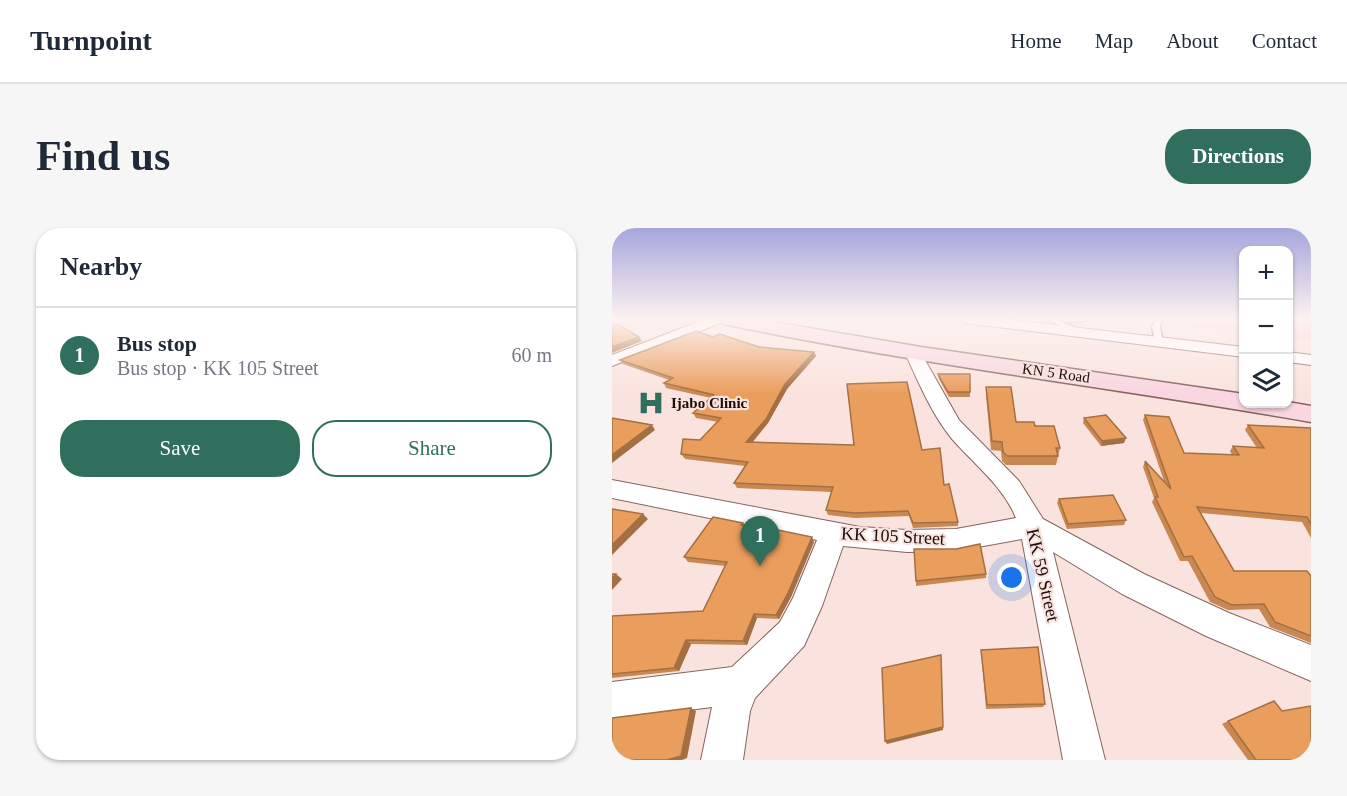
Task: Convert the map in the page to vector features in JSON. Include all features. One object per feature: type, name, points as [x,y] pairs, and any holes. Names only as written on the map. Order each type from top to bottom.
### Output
[{"type":"main road","name":"KN 5 Road","points":[[856,344],[1239,401]]},
{"type":"main road","points":[[1276,408],[1311,414]]},
{"type":"street","points":[[612,361],[655,344]]},
{"type":"street","points":[[1212,344],[1239,351]]},
{"type":"street","points":[[1293,347],[1311,349]]},
{"type":"street","name":"KK 59 Street","points":[[913,353],[942,409],[958,432],[1007,481],[1026,506],[1033,526],[1084,760]]},
{"type":"street","points":[[1293,358],[1311,360]]},
{"type":"street","name":"KK 105 Street","points":[[612,489],[860,538],[907,541],[956,540],[1033,526]]},
{"type":"street","points":[[1033,526],[1218,626],[1311,663]]},
{"type":"street","points":[[722,760],[729,711],[741,685],[792,633],[806,606],[834,533]]},
{"type":"street","points":[[612,700],[741,685]]},
{"type":"building","points":[[662,344],[749,344],[759,347],[814,352],[785,384],[766,419],[746,442],[854,445],[847,384],[907,382],[922,450],[940,448],[944,485],[949,484],[958,522],[913,523],[908,511],[854,513],[826,510],[833,487],[734,483],[748,462],[681,454],[683,439],[700,440],[721,418],[693,413],[714,395],[664,383],[673,378],[620,360]]},
{"type":"building","points":[[938,374],[970,374],[970,392],[948,392]]},
{"type":"building","points":[[986,387],[1011,387],[1016,422],[1034,422],[1035,426],[1054,426],[1060,448],[1056,448],[1058,456],[1007,456],[1003,452],[1002,442],[992,441]]},
{"type":"building","points":[[1106,415],[1126,438],[1102,441],[1084,418]]},
{"type":"building","points":[[1145,415],[1169,417],[1184,453],[1239,455],[1233,446],[1264,448],[1248,425],[1311,428],[1311,524],[1307,517],[1197,507],[1234,571],[1307,571],[1311,576],[1311,636],[1275,622],[1264,604],[1232,605],[1215,597],[1192,556],[1184,557],[1155,497],[1158,497],[1145,461],[1171,489]]},
{"type":"building","points":[[612,418],[652,425],[612,455]]},
{"type":"building","points":[[1113,495],[1126,520],[1068,524],[1059,499]]},
{"type":"building","points":[[612,509],[643,514],[612,545]]},
{"type":"building","points":[[713,517],[743,523],[741,525],[754,525],[812,537],[776,615],[754,614],[743,641],[686,640],[674,668],[612,674],[612,616],[703,611],[727,562],[684,557]]},
{"type":"building","points":[[980,544],[986,574],[916,581],[914,549],[956,549]]},
{"type":"building","points":[[1038,647],[1045,704],[987,705],[981,650]]},
{"type":"building","points":[[941,655],[943,727],[885,741],[882,668]]},
{"type":"building","points":[[1274,701],[1282,711],[1311,706],[1311,756],[1303,760],[1256,760],[1228,721]]},
{"type":"building","points":[[691,708],[681,756],[667,760],[612,760],[612,718]]},
{"type":"place","name":"Ijabo Clinic","points":[[651,403]]},
{"type":"place","name":"Bus stop","points":[[760,566]]}]
